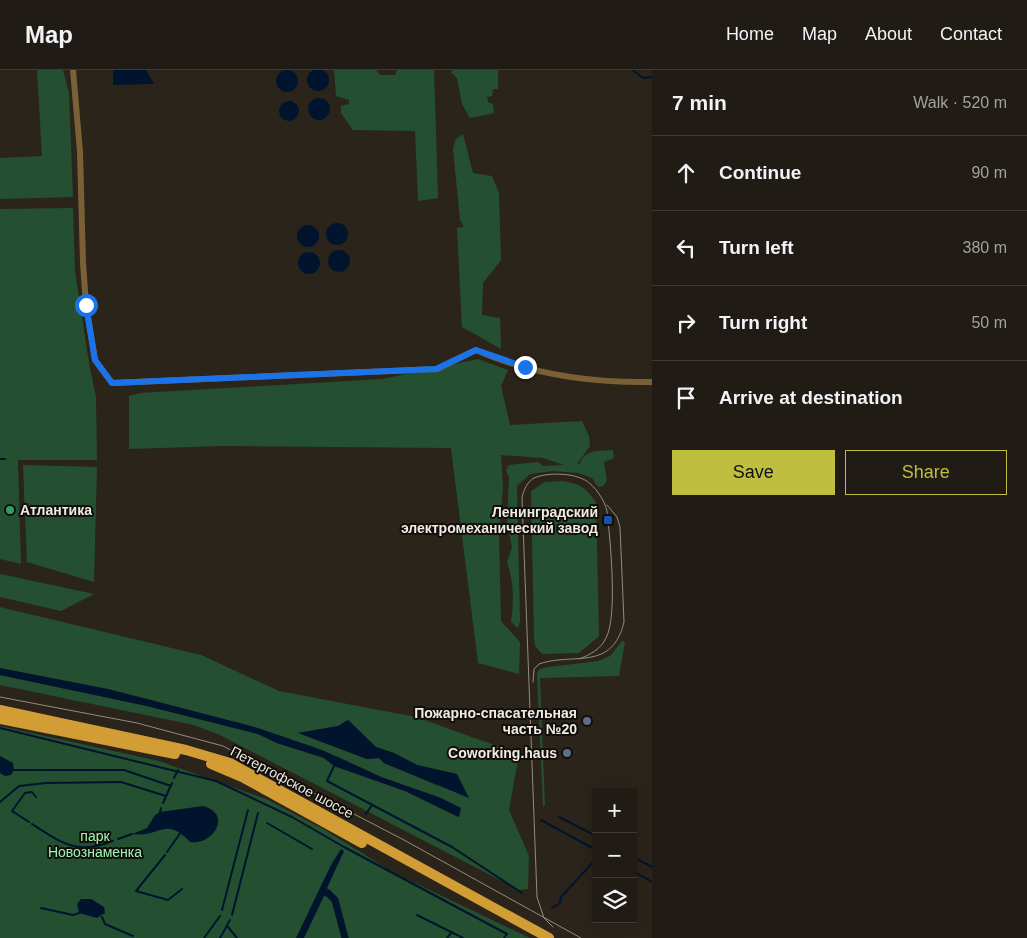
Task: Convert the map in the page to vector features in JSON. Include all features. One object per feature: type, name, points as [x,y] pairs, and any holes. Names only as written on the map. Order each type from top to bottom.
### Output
[{"type":"main road","name":"Петергофское шоссе","points":[[0,710],[186,750],[230,763],[549,938]]},
{"type":"main road","name":"Петергофское шоссе","points":[[0,719],[181,756],[220,767],[536,938]]},
{"type":"street","points":[[73,70],[80,152],[81,227],[86,305],[95,360],[112,383],[436,369],[476,350],[534,370],[590,381],[652,382]]},
{"type":"green space","points":[[37,70],[63,70],[69,93],[73,197],[0,199],[0,158],[42,156]]},
{"type":"green space","points":[[334,70],[376,70],[380,75],[395,75],[397,70],[434,70],[438,198],[418,201],[415,131],[353,130],[341,113],[341,106],[349,104],[349,100],[336,96]]},
{"type":"green space","points":[[453,70],[498,70],[498,89],[493,89],[492,96],[487,97],[488,102],[493,104],[494,113],[470,118],[462,104],[457,78],[451,72]]},
{"type":"green space","points":[[463,134],[473,173],[492,176],[499,193],[501,260],[483,283],[482,315],[500,318],[501,349],[462,327],[457,228],[464,227],[460,220],[453,149],[456,139]]},
{"type":"green space","points":[[73,208],[75,271],[96,397],[97,460],[18,460],[21,564],[0,559],[0,209]]},
{"type":"green space","points":[[478,359],[508,370],[501,386],[510,425],[582,421],[589,436],[590,446],[577,464],[580,464],[582,459],[589,453],[613,450],[614,458],[604,462],[607,481],[603,486],[598,487],[592,478],[578,473],[553,471],[530,474],[517,486],[520,621],[518,628],[511,622],[513,591],[507,562],[512,547],[507,524],[509,477],[506,470],[509,465],[538,462],[543,466],[564,465],[543,458],[501,455],[503,488],[499,534],[501,621],[520,642],[519,674],[478,663],[451,448],[221,446],[129,449],[129,396],[140,393],[382,379]]},
{"type":"green space","points":[[23,465],[97,467],[94,582],[27,562]]},
{"type":"green space","points":[[562,481],[582,487],[596,502],[599,636],[579,653],[542,654],[535,646],[534,638],[531,491],[545,482]]},
{"type":"green space","points":[[0,574],[94,594],[61,611],[0,597]]},
{"type":"green space","points":[[0,607],[201,655],[279,691],[416,717],[519,754],[509,810],[529,856],[528,889],[519,890],[220,735],[194,725],[0,685],[0,675],[147,706],[258,734],[277,743],[324,758],[334,766],[405,791],[458,817],[441,798],[381,777],[341,758],[281,736],[148,699],[0,668]],"holes":[[[348,720],[376,747],[394,753],[417,765],[456,774],[436,785],[384,763],[379,758],[367,759],[299,733],[338,726]]]},
{"type":"green space","points":[[622,641],[625,642],[619,676],[540,678],[545,805],[543,807],[537,673],[540,669],[548,667],[599,661],[610,656]]},
{"type":"green space","name":"парк Новознаменка","points":[[0,726],[159,761],[266,799],[325,830],[394,873],[530,938],[0,938]]},
{"type":"water","points":[[318,69],[326,72],[329,80],[326,88],[318,91],[310,88],[307,80],[310,72]]},
{"type":"water","points":[[113,70],[146,70],[154,84],[113,85]]},
{"type":"water","points":[[283,70],[291,70],[298,77],[298,85],[291,92],[283,92],[276,85],[276,77]]},
{"type":"water","points":[[319,98],[327,101],[330,109],[327,117],[319,120],[311,117],[308,109],[311,101]]},
{"type":"water","points":[[285,101],[293,101],[299,107],[299,115],[293,121],[285,121],[279,115],[279,107]]},
{"type":"water","points":[[337,223],[345,226],[348,234],[345,242],[337,245],[329,242],[326,234],[329,226]]},
{"type":"water","points":[[308,225],[316,228],[319,236],[316,244],[308,247],[300,244],[297,236],[300,228]]},
{"type":"water","points":[[339,250],[347,253],[350,261],[347,269],[339,272],[331,269],[328,261],[331,253]]},
{"type":"water","points":[[309,252],[317,255],[320,263],[317,271],[309,274],[301,271],[298,263],[301,255]]},
{"type":"water","points":[[0,668],[108,689],[255,727],[322,750],[381,777],[441,798],[461,808],[459,817],[405,791],[334,766],[324,758],[277,743],[258,734],[147,706],[0,675]]},
{"type":"water","points":[[348,720],[376,747],[394,753],[417,765],[457,774],[469,798],[384,763],[379,758],[367,759],[298,733],[338,726]]},
{"type":"water","points":[[0,756],[13,763],[14,770],[11,775],[5,776],[0,773]]},
{"type":"water","points":[[203,806],[212,810],[217,816],[218,822],[216,829],[206,839],[190,842],[181,834],[168,829],[132,834],[147,828],[155,815],[160,812]]},
{"type":"water","points":[[341,849],[344,851],[327,888],[334,898],[324,896],[304,938],[296,938],[331,865]]},
{"type":"water","points":[[81,899],[91,899],[104,907],[105,913],[97,918],[79,913],[77,904]]},
{"type":"waterway","points":[[633,70],[643,78],[652,77]]},
{"type":"waterway","points":[[0,459],[5,459]]},
{"type":"waterway","points":[[0,728],[216,781],[292,817],[507,934],[504,938]]},
{"type":"waterway","points":[[334,766],[327,781],[452,847],[522,893]]},
{"type":"waterway","points":[[14,770],[124,770],[171,786]]},
{"type":"waterway","points":[[174,778],[178,770]]},
{"type":"waterway","points":[[0,802],[19,786],[46,783],[121,782],[166,796]]},
{"type":"waterway","points":[[163,803],[172,783]]},
{"type":"waterway","points":[[29,822],[12,811],[25,793],[32,792],[36,797]]},
{"type":"waterway","points":[[366,814],[372,805]]},
{"type":"waterway","points":[[160,812],[161,808]]},
{"type":"waterway","points":[[222,910],[248,810]]},
{"type":"waterway","points":[[232,915],[258,813]]},
{"type":"waterway","points":[[559,817],[592,834]]},
{"type":"waterway","points":[[541,820],[592,848]]},
{"type":"waterway","points":[[267,823],[312,849]]},
{"type":"waterway","points":[[32,824],[62,842],[80,847],[90,847],[113,841]]},
{"type":"waterway","points":[[167,852],[181,832]]},
{"type":"waterway","points":[[118,839],[132,834]]},
{"type":"waterway","points":[[165,855],[136,891],[168,900],[182,889]]},
{"type":"waterway","points":[[637,859],[652,867]]},
{"type":"waterway","points":[[552,908],[560,903],[561,897],[592,863]]},
{"type":"waterway","points":[[637,873],[652,882]]},
{"type":"waterway","points":[[328,893],[335,900],[345,938]]},
{"type":"waterway","points":[[41,908],[73,915],[79,913]]},
{"type":"waterway","points":[[417,915],[463,938]]},
{"type":"waterway","points":[[204,938],[220,916]]},
{"type":"waterway","points":[[102,917],[105,924],[133,936]]},
{"type":"waterway","points":[[220,938],[230,920]]},
{"type":"waterway","points":[[228,927],[237,938]]},
{"type":"waterway","points":[[447,938],[452,932]]},
{"type":"tram line","points":[[553,927],[544,918],[537,897],[522,497],[529,482],[539,476],[567,475],[585,480],[599,493],[607,511],[612,576],[610,627],[601,645],[579,659]]},
{"type":"tram line","points":[[533,682],[534,669],[539,664],[601,654],[611,648],[618,638],[624,622],[620,527],[617,517],[607,505]]},
{"type":"tram line","points":[[0,697],[137,723],[223,746],[404,840],[581,938]]},
{"type":"place","name":"Атлантика","points":[[10,510]]},
{"type":"place","name":"Ленинградский электромеханический завод","points":[[608,520]]},
{"type":"place","name":"Пожарно-спасательная часть №20","points":[[587,721]]},
{"type":"place","name":"Coworking.haus","points":[[567,753]]},
{"type":"route","points":[[86,305],[95,360],[112,383],[436,369],[449,364],[464,354],[476,350],[525,367]]}]
